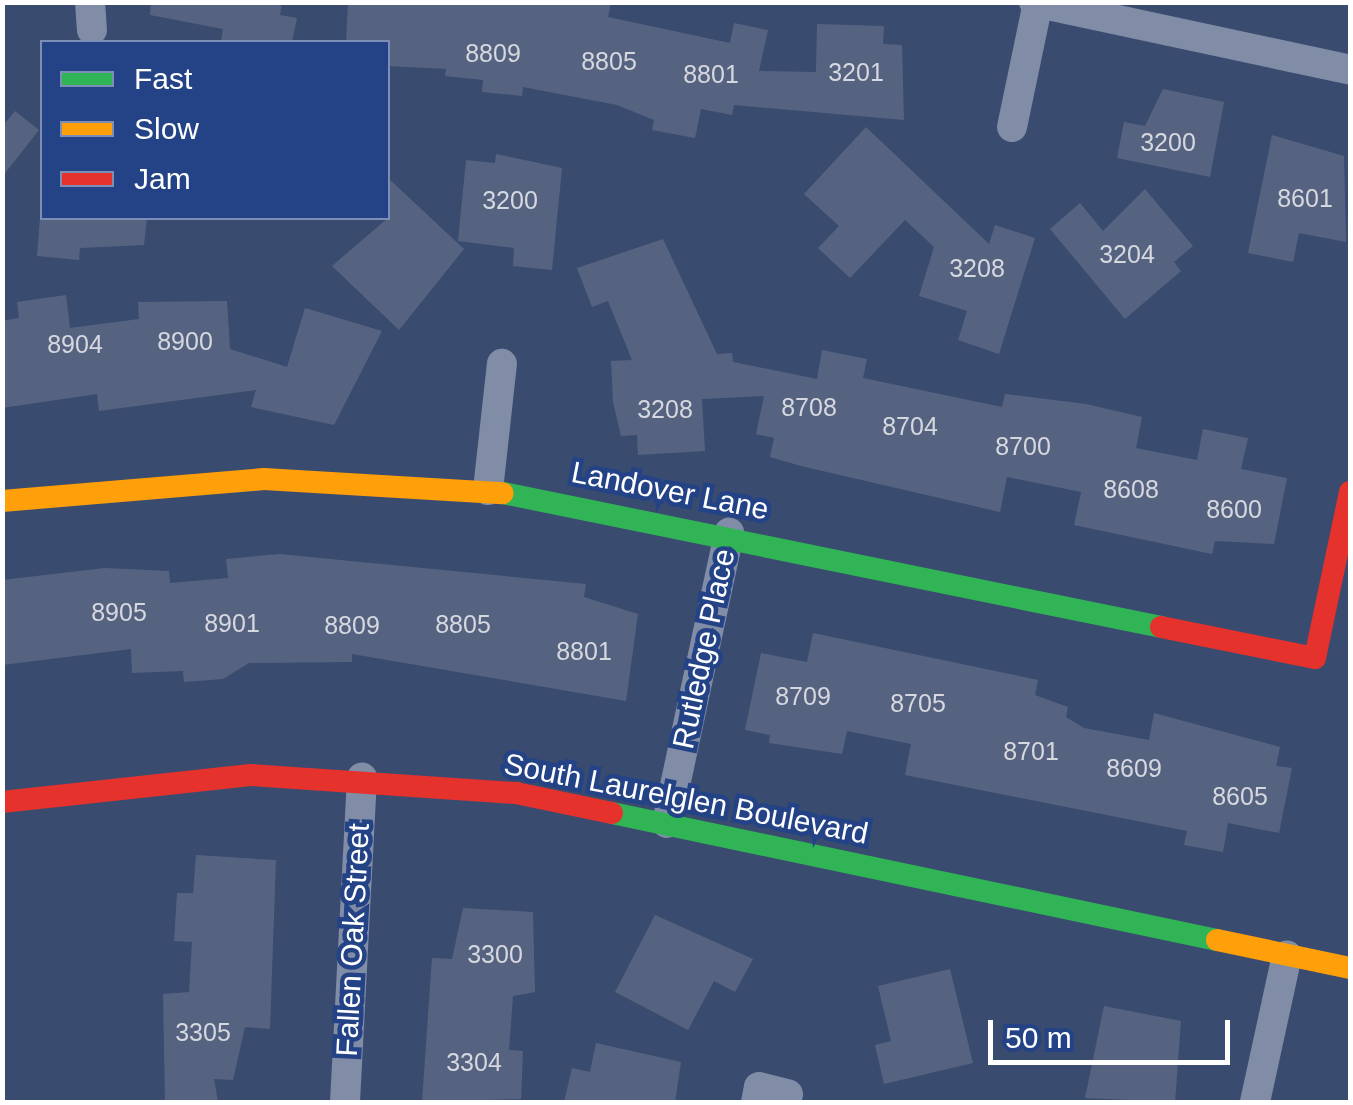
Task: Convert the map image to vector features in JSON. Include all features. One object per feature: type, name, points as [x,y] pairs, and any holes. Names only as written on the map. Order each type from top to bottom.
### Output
[{"type":"street","points":[[1012,127],[1036,3],[1350,70]]},
{"type":"street","points":[[488,490],[502,364]]},
{"type":"street","name":"Landover Lane","points":[[2,501],[264,478],[488,490],[729,533],[1315,658],[1350,492]]},
{"type":"street","name":"Rutledge Place","points":[[667,823],[729,533]]},
{"type":"street","name":"South Laurelglen Boulevard","points":[[2,802],[148,781],[362,777],[516,792],[1350,968]]},
{"type":"street","name":"Fallen Oak Street","points":[[345,1102],[362,777]]},
{"type":"street","points":[[1255,1102],[1287,955]]},
{"type":"street","points":[[756,1102],[759,1087],[788,1094]]},
{"type":"building","points":[[151,2],[282,2],[280,15],[297,18],[292,40],[221,40],[223,29],[150,15]]},
{"type":"building","points":[[348,2],[611,2],[608,17],[730,43],[734,23],[768,30],[759,71],[816,72],[817,24],[884,26],[883,44],[902,45],[904,120],[734,105],[732,115],[701,109],[695,138],[652,130],[654,120],[617,105],[523,87],[522,96],[482,92],[483,80],[445,76],[446,69],[390,66],[390,40],[346,40]]},
{"type":"building","points":[[1163,89],[1224,102],[1210,177],[1117,158],[1124,122],[1145,126]]},
{"type":"building","points":[[15,111],[39,130],[2,177],[2,127]]},
{"type":"building","points":[[866,127],[989,244],[995,225],[1035,238],[999,354],[958,340],[967,311],[919,296],[934,247],[905,220],[850,278],[818,248],[839,226],[804,194]]},
{"type":"building","points":[[1272,135],[1344,156],[1346,242],[1299,233],[1293,262],[1248,253]]},
{"type":"building","points":[[496,154],[562,168],[552,270],[513,266],[514,248],[458,241],[466,160],[495,163]]},
{"type":"building","points":[[390,180],[464,249],[399,330],[332,266],[390,220]]},
{"type":"building","points":[[1145,189],[1193,246],[1174,262],[1181,271],[1125,319],[1050,229],[1080,203],[1103,231]]},
{"type":"building","points":[[40,218],[147,220],[144,245],[80,248],[79,260],[37,256]]},
{"type":"building","points":[[663,239],[717,354],[732,353],[733,362],[817,379],[822,350],[867,359],[863,378],[1002,407],[1005,394],[1086,404],[1142,417],[1136,448],[1197,460],[1203,429],[1248,438],[1241,469],[1287,478],[1274,544],[1215,541],[1212,554],[1074,525],[1081,492],[1007,477],[1000,512],[801,466],[770,457],[774,438],[756,434],[764,396],[702,399],[705,451],[638,455],[637,435],[621,436],[613,402],[611,361],[632,360],[608,301],[592,307],[577,268]]},
{"type":"building","points":[[66,295],[70,328],[139,319],[138,302],[227,301],[230,349],[287,367],[305,308],[382,331],[334,425],[251,407],[256,390],[99,411],[97,394],[2,408],[2,321],[19,318],[17,302]]},
{"type":"building","points":[[279,554],[586,584],[584,597],[638,614],[626,701],[352,654],[352,662],[249,663],[223,679],[184,682],[183,671],[132,673],[131,649],[2,665],[2,580],[105,568],[169,571],[170,583],[228,578],[226,559]]},
{"type":"building","points":[[813,633],[1038,680],[1035,695],[1068,707],[1066,717],[1084,728],[1149,740],[1154,713],[1280,747],[1276,766],[1292,768],[1279,833],[1228,823],[1223,852],[1184,845],[1187,831],[905,775],[911,744],[847,731],[842,754],[769,743],[770,735],[745,730],[761,653],[807,662]]},
{"type":"building","points":[[196,855],[276,860],[270,1029],[245,1027],[233,1080],[214,1079],[218,1102],[165,1102],[163,994],[189,992],[192,942],[174,941],[177,893],[193,893]]},
{"type":"building","points":[[463,908],[533,912],[535,992],[513,996],[509,1050],[523,1051],[521,1099],[422,1102],[432,958],[452,959]]},
{"type":"building","points":[[655,915],[753,959],[735,992],[714,981],[688,1030],[615,992]]},
{"type":"building","points":[[950,969],[973,1063],[884,1084],[875,1045],[891,1041],[878,986]]},
{"type":"building","points":[[1104,1006],[1181,1021],[1175,1102],[1085,1098]]},
{"type":"building","points":[[596,1043],[681,1062],[675,1102],[564,1102],[572,1068],[590,1072]]},
{"type":"traffic: fast","points":[[503,493],[1161,627]]},
{"type":"traffic: fast","points":[[612,813],[1217,940]]},
{"type":"traffic: slow","points":[[2,501],[264,479],[503,493]]},
{"type":"traffic: slow","points":[[1217,940],[1350,968]]},
{"type":"traffic: jam","points":[[1161,627],[1315,658],[1350,492]]},
{"type":"traffic: jam","points":[[2,802],[251,775],[516,793],[612,813]]}]
